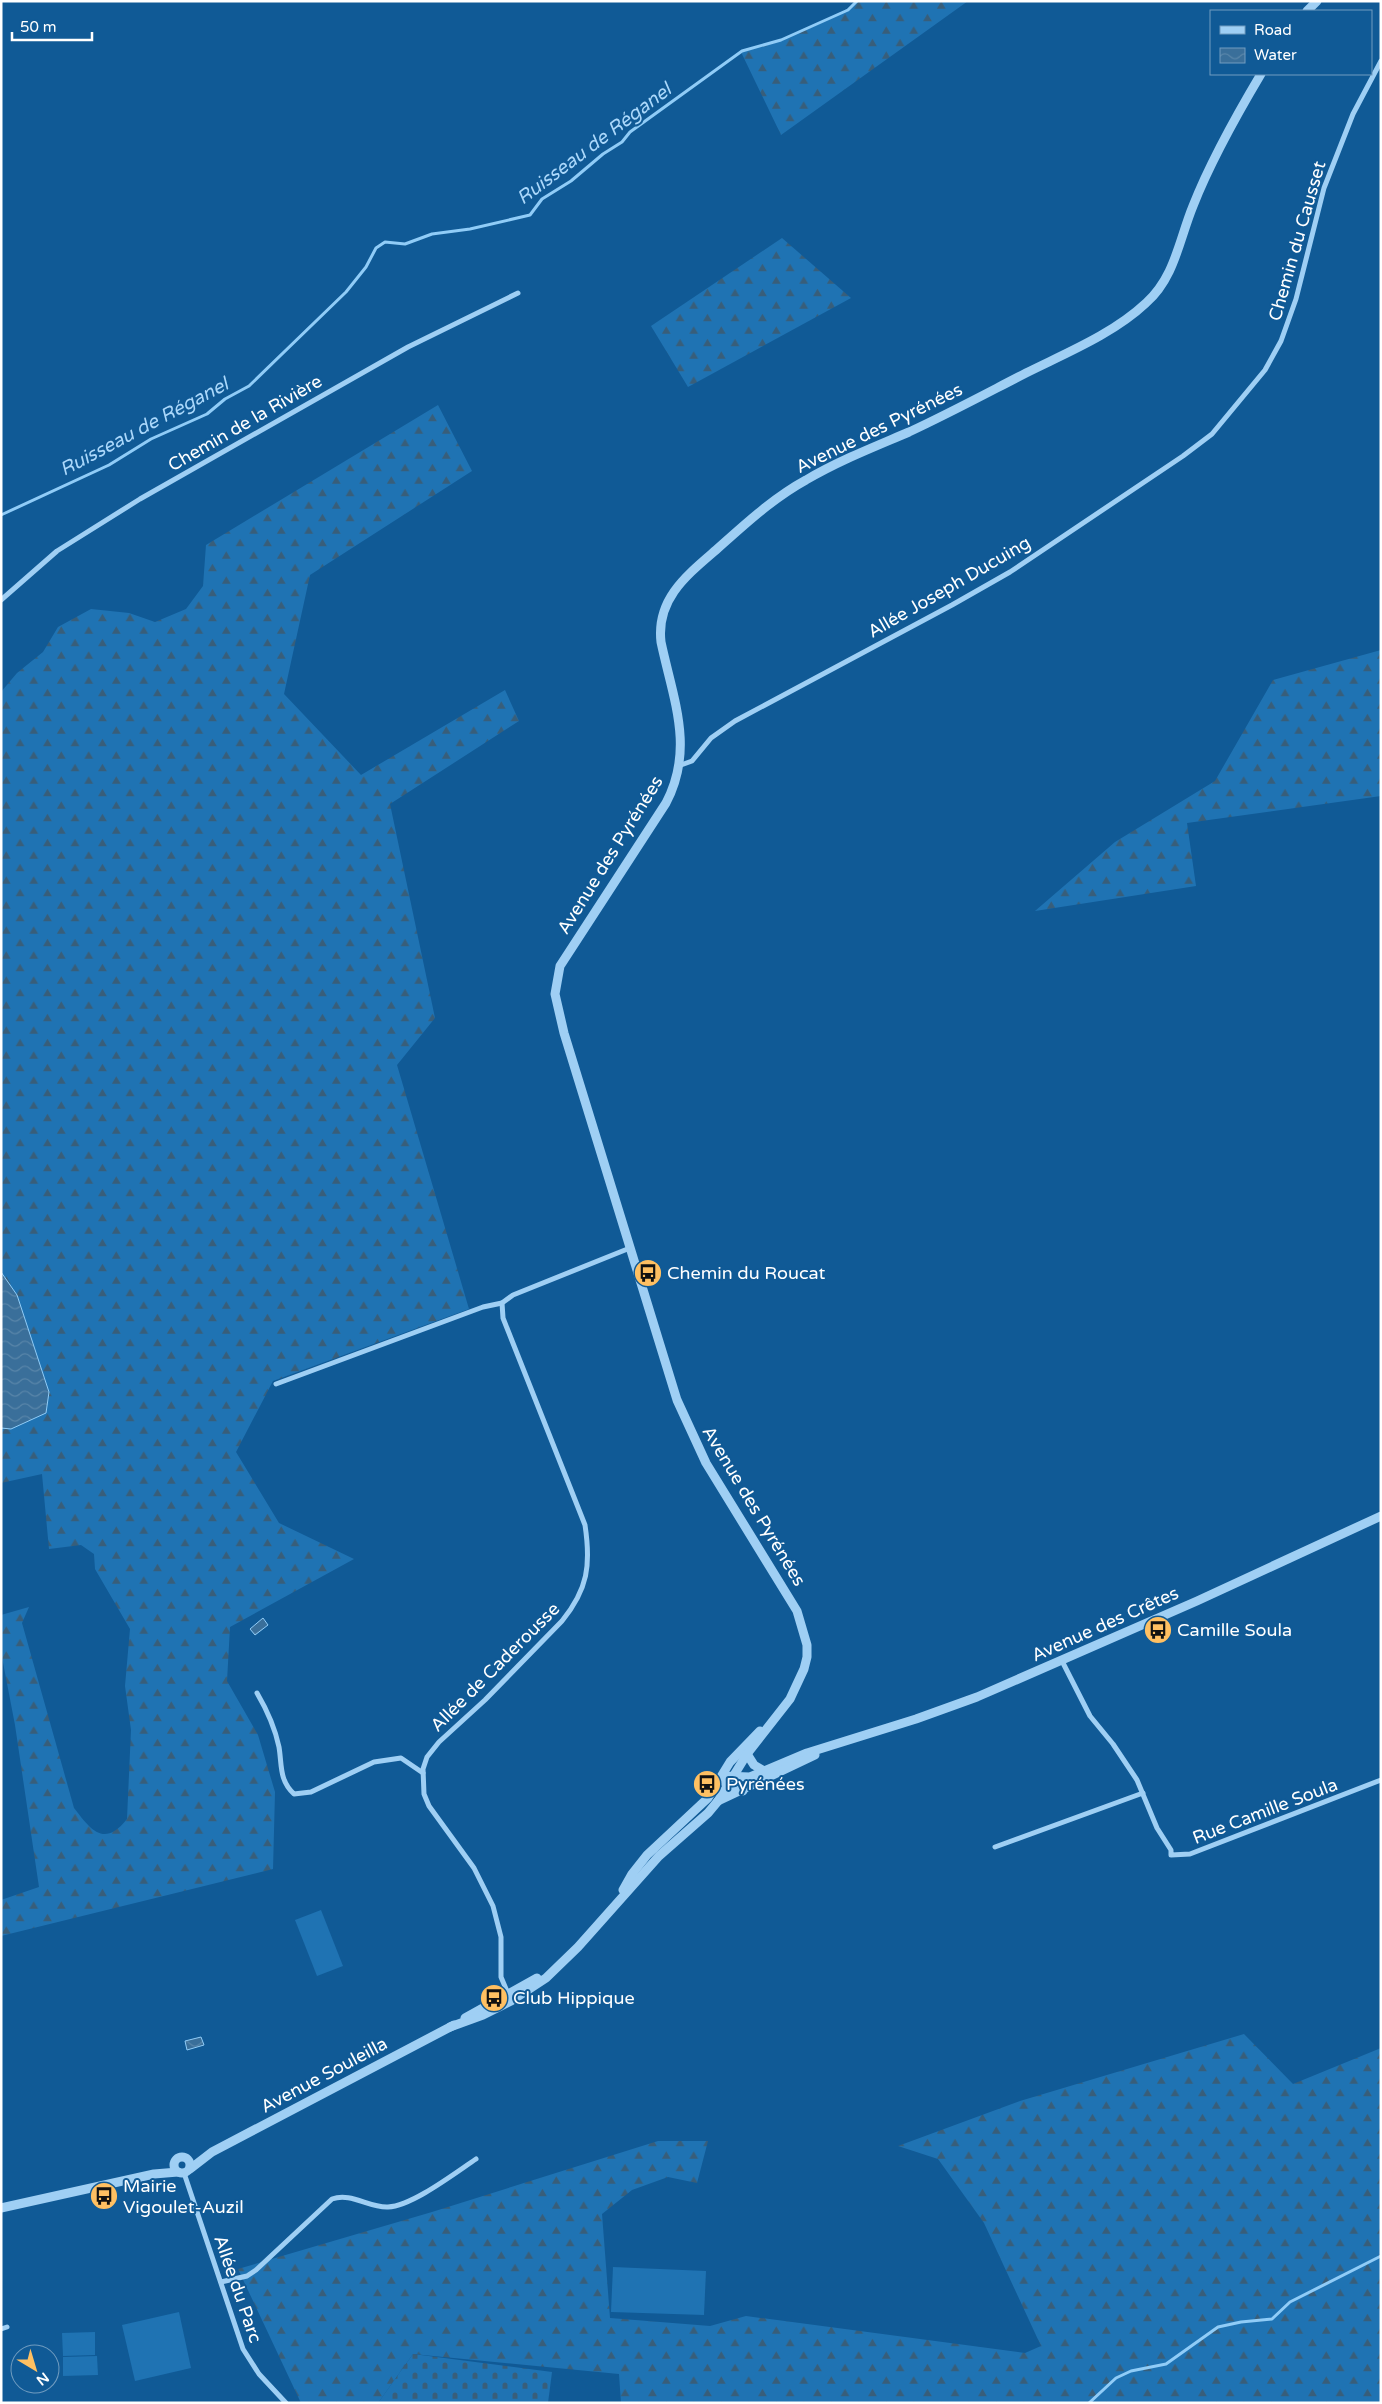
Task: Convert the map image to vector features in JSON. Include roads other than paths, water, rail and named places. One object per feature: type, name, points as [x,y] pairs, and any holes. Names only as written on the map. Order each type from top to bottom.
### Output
[{"type":"street","name":"Chemin du Causset","points":[[1225,419],[1265,370],[1281,341],[1296,299],[1324,188],[1352,114],[1381,61]]},
{"type":"street","name":"Avenue des Pyrénées","points":[[510,1997],[546,1978],[676,1838],[708,1813],[718,1801],[747,1754],[790,1699],[804,1669],[807,1645],[803,1626],[786,1591],[706,1463],[677,1400],[556,1004],[555,984],[560,966],[666,803],[673,790],[681,765],[678,717],[660,630],[664,609],[677,587],[746,524],[805,480],[1022,376],[1112,328],[1138,311],[1159,289],[1168,276],[1192,207],[1260,75]]},
{"type":"street","name":"Chemin de la Rivière","points":[[1,600],[57,551],[140,499],[408,347],[518,293]]},
{"type":"street","name":"Allée Joseph Ducuing","points":[[681,765],[686,765],[692,761],[710,738],[735,721],[952,606],[1010,572],[1072,528],[1183,456],[1212,434],[1225,419]]},
{"type":"street","points":[[276,1384],[483,1307],[502,1303],[513,1295],[630,1248]]},
{"type":"street","name":"Allée de Caderousse","points":[[502,1303],[502,1318],[584,1525],[588,1545],[587,1571],[581,1592],[562,1621],[485,1700],[438,1742],[427,1758],[423,1773],[424,1794],[429,1806],[474,1868],[493,1906],[501,1937],[502,1977],[510,1997]]},
{"type":"street","name":"Avenue des Crêtes","points":[[722,1776],[750,1777],[807,1753],[949,1708],[1062,1661],[1381,1516]]},
{"type":"street","name":"Rue Camille Soula","points":[[1062,1661],[1090,1716],[1127,1763],[1157,1828],[1171,1850],[1171,1855],[1190,1854],[1381,1780]]},
{"type":"street","points":[[257,1693],[267,1710],[279,1748],[284,1784],[294,1794],[311,1792],[374,1762],[401,1758],[423,1773]]},
{"type":"street","name":"Avenue des Pyrénées","points":[[617,1902],[632,1874],[647,1855],[708,1798],[740,1750],[779,1714]]},
{"type":"street","name":"Avenue des Crêtes","points":[[718,1801],[743,1791],[835,1745]]},
{"type":"street","points":[[747,1754],[754,1765],[764,1771]]},
{"type":"street","points":[[722,1776],[727,1786],[743,1791]]},
{"type":"street","points":[[995,1847],[1142,1794]]},
{"type":"street","name":"Avenue Souleilla","points":[[1,2208],[154,2174],[184,2172],[212,2152],[450,2027],[483,2015],[510,1997]]},
{"type":"street","name":"Avenue Souleilla","points":[[154,2174],[181,2157],[186,2158],[212,2152]]},
{"type":"street","points":[[175,2161],[174,2167],[184,2172],[190,2162],[186,2158]]},
{"type":"street","points":[[221,2282],[247,2276],[256,2270],[332,2199],[340,2196],[373,2206],[396,2206],[434,2188],[476,2159]]},
{"type":"street","name":"Allée du Parc","points":[[184,2172],[247,2355],[259,2374],[286,2403]]},
{"type":"water","points":[[1,1272],[17,1295],[49,1392],[46,1413],[11,1429],[1,1428]]},
{"type":"water","points":[[263,1618],[268,1625],[255,1635],[250,1629]]},
{"type":"water","points":[[201,2037],[204,2045],[187,2050],[185,2041]]},
{"type":"waterway","name":"Ruisseau de Réganel","points":[[1,515],[109,465],[151,439],[207,414],[225,399],[249,386],[346,292],[366,267],[376,248],[385,242],[405,244],[432,234],[470,229],[530,215],[542,199],[571,181],[603,154],[622,142],[630,132],[742,51],[781,40],[848,10],[857,1]]},
{"type":"waterway","points":[[1089,2403],[1116,2378],[1131,2371],[1166,2364],[1218,2327],[1241,2322],[1272,2319],[1290,2302],[1381,2256]]},
{"type":"place","name":"Chemin du Roucat","points":[[648,1273]]},
{"type":"place","name":"Camille Soula","points":[[1158,1630]]},
{"type":"place","name":"Pyrénées","points":[[707,1784]]},
{"type":"place","name":"Club Hippique","points":[[494,1998]]},
{"type":"place","name":"Mairie Vigoulet-Auzil","points":[[104,2196]]}]
